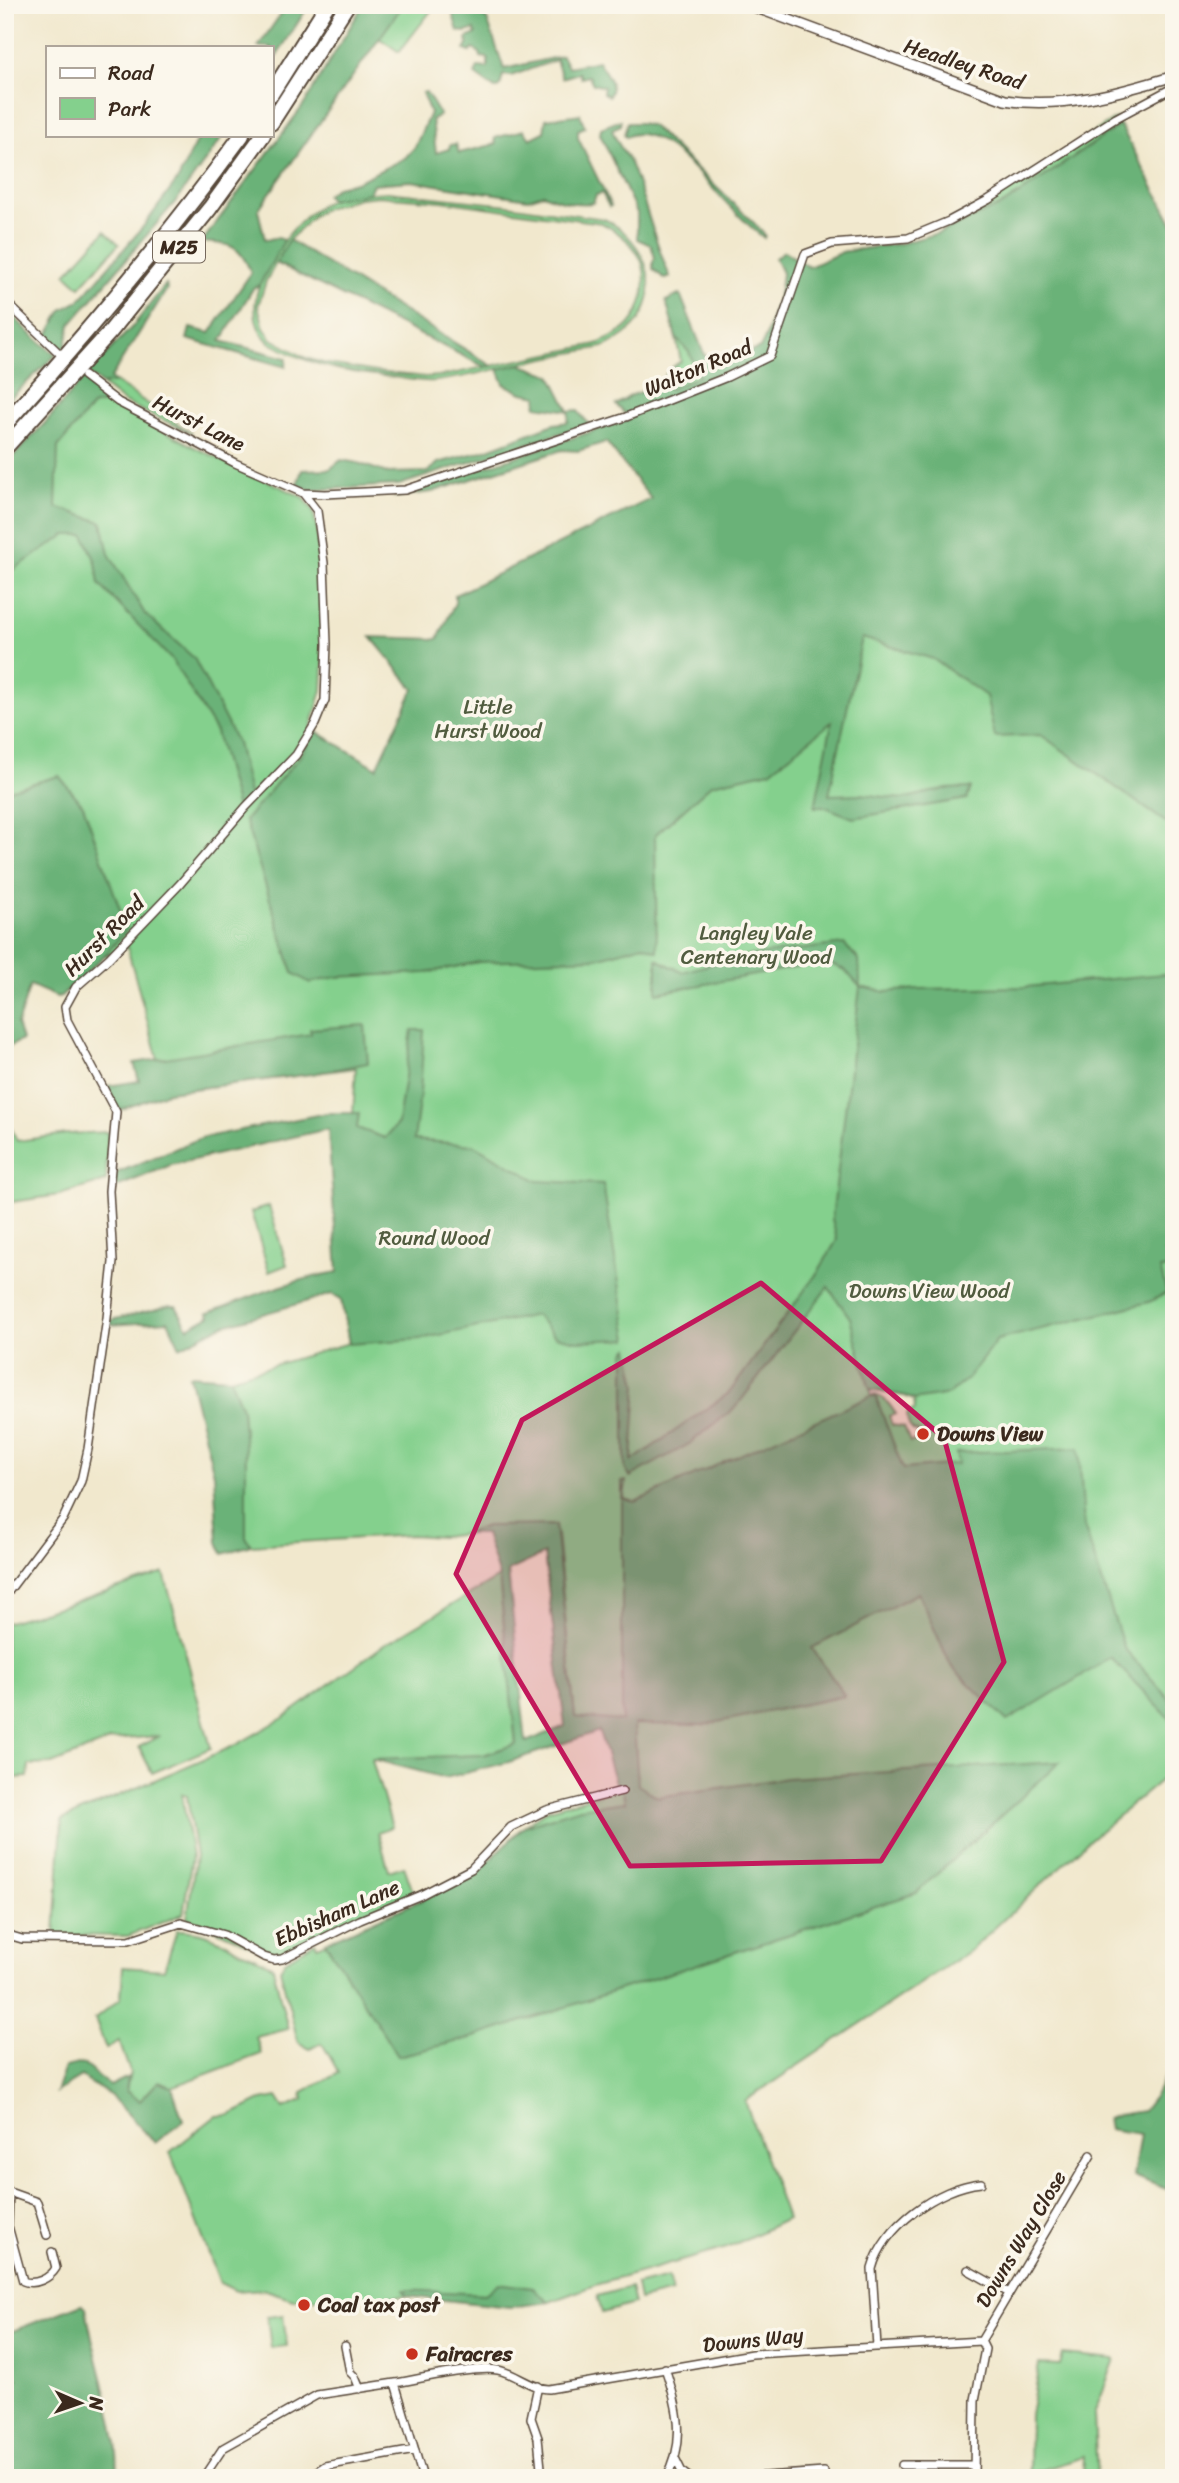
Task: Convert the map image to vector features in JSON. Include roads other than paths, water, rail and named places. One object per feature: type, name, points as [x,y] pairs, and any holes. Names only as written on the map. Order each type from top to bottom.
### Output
[{"type":"highway","points":[[273,91],[327,5]]},
{"type":"highway","points":[[273,120],[347,5]]},
{"type":"highway","name":"M25","points":[[5,424],[97,322],[195,200],[241,136]]},
{"type":"highway","name":"M25","points":[[5,448],[110,332],[210,208],[262,136]]},
{"type":"street","name":"Headley Road","points":[[749,5],[1004,100],[1054,104],[1117,92],[1174,76]]},
{"type":"street","name":"Walton Road","points":[[303,493],[405,490],[609,423],[727,377],[770,356],[805,254],[832,244],[908,238],[949,221],[988,200],[1116,118],[1174,87]]},
{"type":"street","points":[[5,301],[58,352]]},
{"type":"street","name":"Hurst Lane","points":[[84,376],[118,402],[236,463],[303,493]]},
{"type":"street","name":"Hurst Road","points":[[5,1596],[63,1519],[80,1481],[92,1425],[113,1262],[110,1191],[116,1112],[67,1020],[65,1007],[76,987],[109,958],[180,884],[245,808],[296,755],[316,724],[325,700],[327,644],[323,548],[317,511],[303,493]]},
{"type":"street","points":[[317,511],[318,500],[325,494]]},
{"type":"street","name":"Ebbisham Lane","points":[[5,1934],[22,1938],[130,1940],[181,1923],[224,1935],[274,1961],[360,1920],[421,1895],[471,1869],[511,1827],[548,1810],[622,1791]]},
{"type":"street","name":"Downs Way Close","points":[[981,2341],[1091,2155]]},
{"type":"street","points":[[877,2347],[872,2269],[875,2257],[888,2236],[922,2207],[958,2188],[981,2183]]},
{"type":"street","points":[[47,2235],[37,2202],[7,2190],[8,2226],[23,2281],[29,2283],[45,2279],[55,2271],[52,2252]]},
{"type":"street","points":[[968,2270],[1009,2293]]},
{"type":"street","points":[[974,2478],[975,2400],[985,2349],[981,2341]]},
{"type":"street","name":"Downs Way","points":[[203,2478],[223,2448],[317,2395],[492,2370],[520,2377],[549,2389],[752,2354],[981,2341]]},
{"type":"street","points":[[345,2346],[350,2372],[360,2389]]},
{"type":"street","points":[[665,2368],[677,2412],[676,2460],[682,2472],[690,2478]]},
{"type":"street","points":[[395,2383],[423,2478]]},
{"type":"street","points":[[538,2386],[531,2418],[538,2438],[542,2478]]},
{"type":"street","points":[[307,2478],[325,2466],[415,2450]]},
{"type":"street","points":[[666,2478],[676,2460]]},
{"type":"street","points":[[902,2465],[974,2465]]},
{"type":"street","points":[[738,2478],[824,2472]]},
{"type":"place","name":"Downs View","points":[[923,1434]]},
{"type":"place","name":"Coal tax post","points":[[304,2305]]},
{"type":"place","name":"Fairacres","points":[[412,2354]]},
{"type":"park label","name":"Little Hurst Wood","points":[[488,719]]},
{"type":"park label","name":"Langley Vale Centenary Wood","points":[[756,945]]},
{"type":"park label","name":"Round Wood","points":[[434,1238]]},
{"type":"park label","name":"Downs View Wood","points":[[929,1291]]}]
